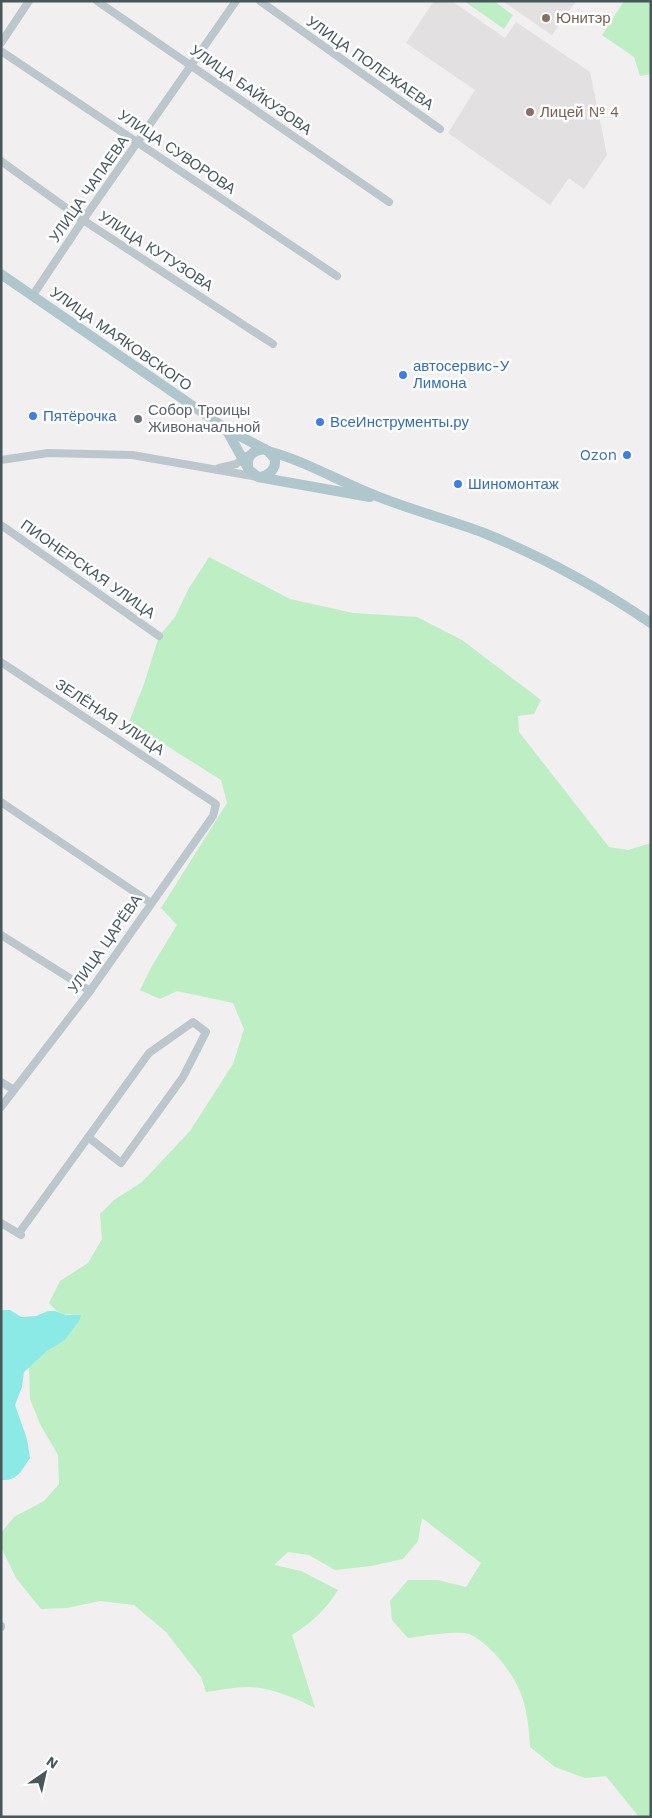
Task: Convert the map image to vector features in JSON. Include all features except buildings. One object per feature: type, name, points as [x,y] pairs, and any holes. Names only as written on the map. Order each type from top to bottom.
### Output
[{"type":"main road","name":"УЛИЦА МАЯКОВСКОГО","points":[[1,274],[224,428],[267,450],[386,500]]},
{"type":"main road","name":"УЛИЦА МАЯКОВСКОГО","points":[[224,428],[231,436],[246,462]]},
{"type":"main road","points":[[259,477],[268,475],[274,468],[275,459],[267,450],[253,452],[246,462],[249,470],[259,477],[386,500],[468,528],[529,552],[556,565],[602,591],[651,623]]},
{"type":"street","points":[[1,43],[29,1]]},
{"type":"street","name":"УЛИЦА БАЙКУЗОВА","points":[[97,1],[389,202]]},
{"type":"street","name":"УЛИЦА ЧАПАЕВА","points":[[33,295],[236,1]]},
{"type":"street","name":"УЛИЦА ПОЛЕЖАЕВА","points":[[260,1],[440,129]]},
{"type":"street","name":"УЛИЦА СУВОРОВА","points":[[1,51],[337,276]]},
{"type":"street","name":"УЛИЦА КУТУЗОВА","points":[[1,161],[84,220],[273,344]]},
{"type":"street","points":[[1,460],[48,452],[132,455],[259,477]]},
{"type":"street","points":[[212,469],[246,462]]},
{"type":"street","name":"ПИОНЕРСКАЯ УЛИЦА","points":[[1,525],[159,636]]},
{"type":"street","name":"ЗЕЛЁНАЯ УЛИЦА","points":[[1,662],[204,796]]},
{"type":"street","name":"УЛИЦА ЦАРЁВА","points":[[1,1107],[90,991],[213,816],[216,804],[204,796]]},
{"type":"street","points":[[1,802],[151,903]]},
{"type":"street","points":[[1,935],[90,991]]},
{"type":"street","points":[[1,1223],[20,1234],[88,1138],[149,1052],[193,1022],[206,1032],[183,1077],[121,1163],[88,1138]]},
{"type":"street","points":[[1,1082],[14,1090]]},
{"type":"shaded area","name":"Лицей № 4","points":[[434,1],[452,1],[505,38],[516,22],[590,72],[607,155],[584,189],[569,178],[550,205],[448,133],[475,90],[406,43]]},
{"type":"shaded area","name":"Юнитэр","points":[[502,1],[576,1],[552,35]]},
{"type":"green space","points":[[464,1],[494,1],[513,15],[504,29]]},
{"type":"green space","points":[[624,1],[651,1],[651,74],[640,76],[634,57],[602,35]]},
{"type":"green space","points":[[209,557],[290,599],[353,613],[417,617],[462,640],[541,700],[534,714],[518,716],[519,732],[609,847],[628,850],[651,843],[651,1817],[639,1817],[606,1776],[585,1778],[555,1767],[530,1747],[525,1707],[517,1685],[504,1664],[479,1639],[464,1633],[408,1638],[392,1620],[390,1601],[408,1580],[438,1580],[466,1587],[481,1563],[422,1518],[418,1541],[403,1559],[371,1566],[335,1570],[309,1555],[288,1552],[274,1565],[301,1571],[338,1590],[318,1615],[292,1635],[315,1708],[266,1689],[249,1687],[206,1692],[201,1677],[166,1632],[134,1605],[100,1601],[67,1608],[41,1609],[16,1578],[1,1547],[1,1533],[14,1517],[44,1501],[59,1484],[58,1455],[40,1424],[30,1399],[29,1366],[47,1351],[64,1341],[80,1320],[71,1314],[58,1312],[49,1303],[60,1281],[88,1263],[102,1239],[100,1214],[114,1200],[142,1182],[190,1131],[233,1064],[244,1029],[233,1003],[177,991],[160,999],[140,990],[177,925],[161,908],[227,803],[221,780],[129,722],[144,684],[159,636],[175,617],[189,588]]},
{"type":"water","points":[[1,1310],[10,1310],[21,1317],[36,1316],[48,1311],[55,1311],[66,1315],[81,1315],[80,1320],[64,1341],[47,1351],[24,1372],[22,1387],[15,1405],[27,1439],[30,1458],[15,1477],[7,1480],[1,1480]]},
{"type":"place","name":"Юнитэр","points":[[546,18]]},
{"type":"place","name":"Лицей № 4","points":[[530,112]]},
{"type":"place","name":"автосервис-У Лимона","points":[[403,375]]},
{"type":"place","name":"Пятёрочка","points":[[33,416]]},
{"type":"place","name":"Собор Троицы Живоначальной","points":[[138,419]]},
{"type":"place","name":"ВсеИнструменты.ру","points":[[320,422]]},
{"type":"place","name":"Ozon","points":[[627,455]]},
{"type":"place","name":"Шиномонтаж","points":[[458,484]]}]
